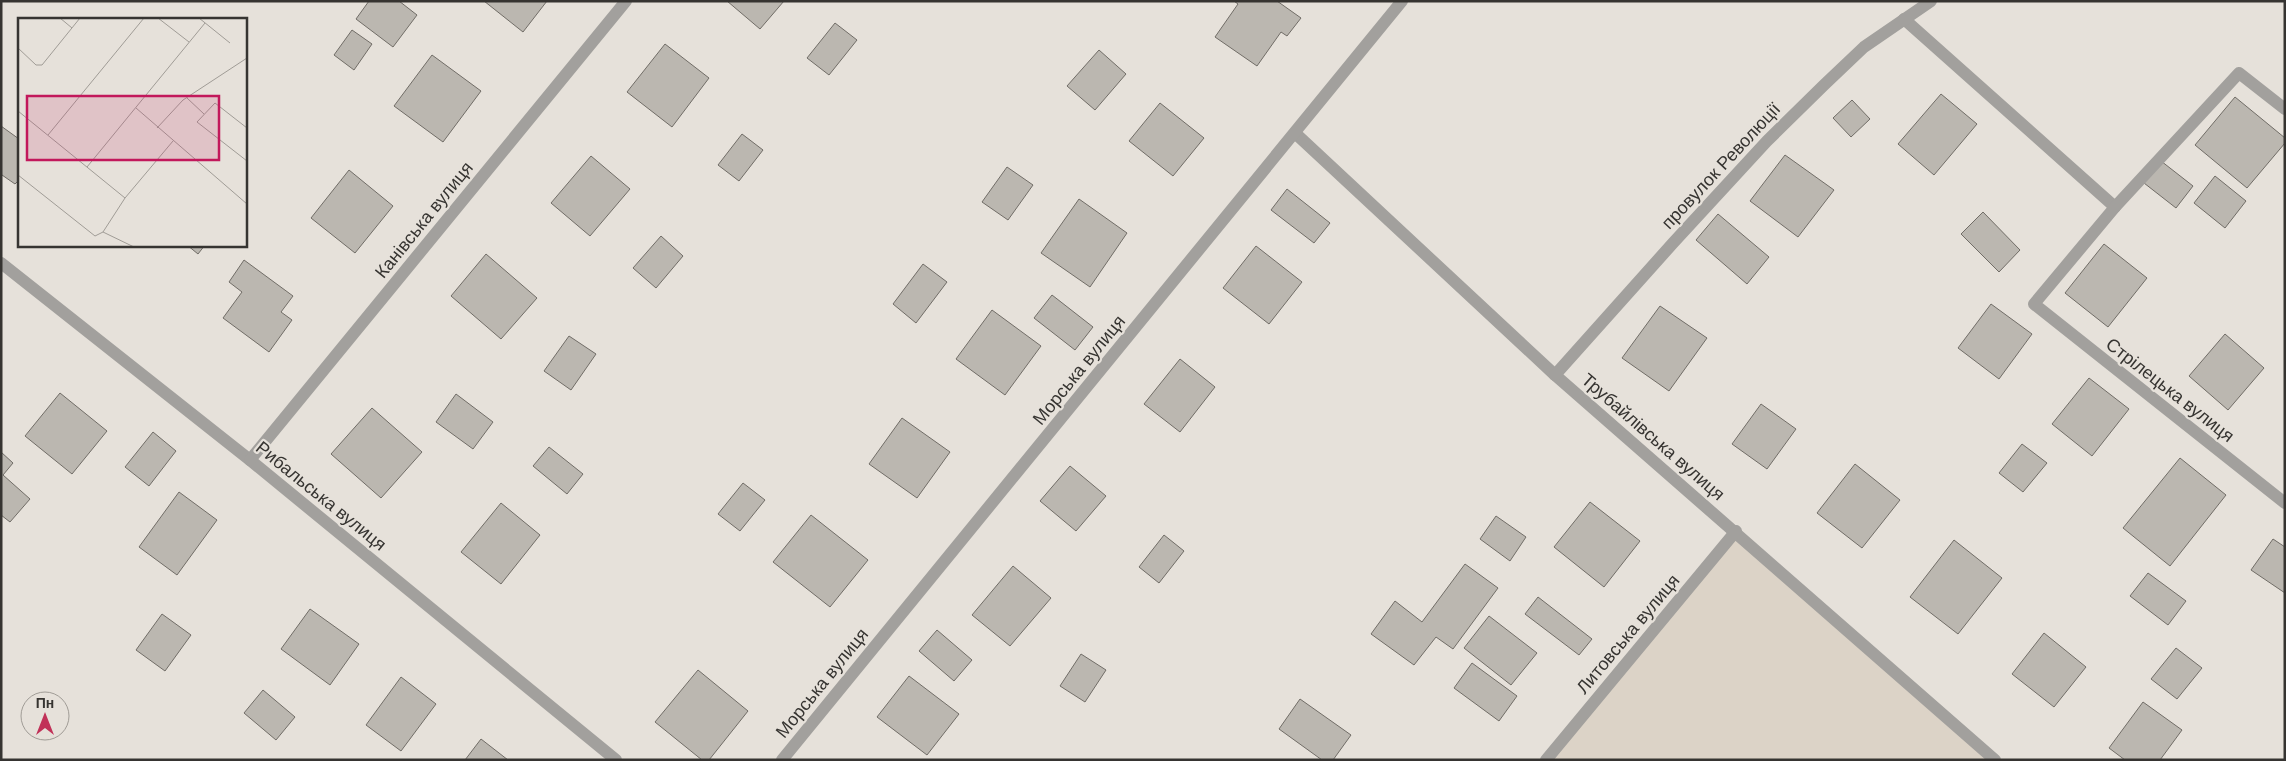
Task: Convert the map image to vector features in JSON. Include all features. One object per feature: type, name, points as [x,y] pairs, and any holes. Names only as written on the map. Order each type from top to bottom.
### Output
[{"type":"street","name":"Канівська вулиця","points":[[250,460],[626,1]]},
{"type":"street","name":"Морська вулиця","points":[[782,760],[1402,1]]},
{"type":"street","name":"провулок Революції","points":[[1556,375],[1767,141],[1847,62],[1931,1]]},
{"type":"street","points":[[1904,19],[2116,207],[2239,73],[2285,109]]},
{"type":"street","name":"Трубайлівська вулиця","points":[[1295,133],[1556,375],[1995,760]]},
{"type":"street","name":"Стрілецька вулиця","points":[[2116,207],[2034,304],[2285,503]]},
{"type":"street","name":"Рибальська вулиця","points":[[1,263],[250,460],[616,760]]},
{"type":"street","name":"Литовська вулиця","points":[[1546,760],[1736,531]]},
{"type":"shaded area","points":[[1736,531],[1995,760],[1546,760]]},
{"type":"building","points":[[369,1],[399,1],[417,15],[393,47],[356,19]]},
{"type":"building","points":[[484,1],[547,1],[523,32]]},
{"type":"building","points":[[727,1],[784,1],[760,29]]},
{"type":"building","points":[[1234,1],[1277,1],[1301,18],[1287,36],[1281,32],[1257,66],[1215,37],[1238,4]]},
{"type":"building","points":[[835,23],[857,40],[829,75],[807,58]]},
{"type":"building","points":[[352,30],[372,44],[354,70],[334,55]]},
{"type":"building","points":[[665,44],[709,78],[672,127],[627,92]]},
{"type":"building","points":[[1099,50],[1126,74],[1095,110],[1067,86]]},
{"type":"building","points":[[432,55],[481,91],[443,142],[394,106]]},
{"type":"building","points":[[1941,94],[1977,124],[1934,175],[1898,144]]},
{"type":"building","points":[[2235,97],[2285,138],[2285,143],[2247,188],[2195,145]]},
{"type":"building","points":[[1852,100],[1870,119],[1851,137],[1833,118]]},
{"type":"building","points":[[1160,103],[1204,138],[1173,176],[1129,141]]},
{"type":"building","points":[[1,126],[18,138],[18,181],[15,184],[2,175],[1,177]]},
{"type":"building","points":[[742,134],[763,150],[739,181],[718,165]]},
{"type":"building","points":[[1785,155],[1834,190],[1798,237],[1750,201]]},
{"type":"building","points":[[591,156],[630,189],[590,236],[551,203]]},
{"type":"building","points":[[2161,161],[2193,186],[2176,208],[2144,183]]},
{"type":"building","points":[[1007,167],[1033,185],[1008,220],[982,202]]},
{"type":"building","points":[[349,170],[393,206],[355,253],[311,218]]},
{"type":"building","points":[[2215,176],[2246,201],[2225,228],[2194,203]]},
{"type":"building","points":[[1287,189],[1330,223],[1314,243],[1271,210]]},
{"type":"building","points":[[1079,199],[1127,233],[1090,287],[1041,253]]},
{"type":"building","points":[[1983,212],[2020,250],[1999,272],[1961,234]]},
{"type":"building","points":[[1718,214],[1769,257],[1747,284],[1696,240]]},
{"type":"building","points":[[661,236],[683,256],[656,288],[633,268]]},
{"type":"building","points":[[2104,244],[2147,278],[2108,327],[2065,293]]},
{"type":"building","points":[[188,246],[204,246],[198,254]]},
{"type":"building","points":[[1256,246],[1302,282],[1269,324],[1223,288]]},
{"type":"building","points":[[486,254],[537,298],[501,339],[451,296]]},
{"type":"building","points":[[244,260],[293,296],[281,312],[292,320],[269,352],[223,318],[242,292],[229,282]]},
{"type":"building","points":[[923,264],[947,282],[916,323],[893,304]]},
{"type":"building","points":[[1052,295],[1093,327],[1075,350],[1034,318]]},
{"type":"building","points":[[1991,304],[2032,334],[1999,379],[1958,348]]},
{"type":"building","points":[[1660,306],[1707,338],[1669,391],[1622,358]]},
{"type":"building","points":[[992,310],[1041,346],[1005,395],[956,359]]},
{"type":"building","points":[[2225,334],[2264,368],[2228,410],[2189,376]]},
{"type":"building","points":[[569,336],[596,354],[571,390],[544,371]]},
{"type":"building","points":[[1180,359],[1215,387],[1180,432],[1144,404]]},
{"type":"building","points":[[2089,378],[2129,409],[2092,456],[2052,424]]},
{"type":"building","points":[[60,393],[107,431],[72,474],[25,436]]},
{"type":"building","points":[[456,394],[493,422],[473,449],[436,422]]},
{"type":"building","points":[[1761,404],[1796,429],[1767,469],[1732,444]]},
{"type":"building","points":[[372,408],[422,452],[381,498],[331,454]]},
{"type":"building","points":[[902,418],[950,452],[917,498],[869,464]]},
{"type":"building","points":[[153,432],[176,451],[149,486],[125,467]]},
{"type":"building","points":[[2022,444],[2047,463],[2023,492],[1999,473]]},
{"type":"building","points":[[549,447],[583,474],[567,494],[533,466]]},
{"type":"building","points":[[1,452],[13,463],[3,475],[30,499],[10,522],[1,515]]},
{"type":"building","points":[[2180,458],[2226,495],[2170,566],[2123,528]]},
{"type":"building","points":[[1855,464],[1900,500],[1862,548],[1817,513]]},
{"type":"building","points":[[1070,466],[1106,496],[1076,531],[1040,501]]},
{"type":"building","points":[[743,483],[765,500],[740,531],[718,514]]},
{"type":"building","points":[[179,492],[217,520],[177,575],[139,547]]},
{"type":"building","points":[[1590,502],[1640,541],[1604,587],[1554,547]]},
{"type":"building","points":[[501,503],[540,535],[501,584],[461,552]]},
{"type":"building","points":[[811,515],[868,560],[830,607],[773,562]]},
{"type":"building","points":[[1496,516],[1526,537],[1510,561],[1480,539]]},
{"type":"building","points":[[1164,535],[1184,551],[1159,583],[1139,567]]},
{"type":"building","points":[[2273,539],[2285,547],[2285,593],[2251,570]]},
{"type":"building","points":[[1954,540],[2002,578],[1958,634],[1910,597]]},
{"type":"building","points":[[1465,564],[1498,588],[1453,649],[1436,637],[1414,665],[1371,634],[1395,601],[1422,622]]},
{"type":"building","points":[[1013,566],[1051,598],[1010,646],[972,615]]},
{"type":"building","points":[[2148,573],[2186,601],[2168,625],[2130,596]]},
{"type":"building","points":[[1538,597],[1592,639],[1579,655],[1525,614]]},
{"type":"building","points":[[310,609],[359,644],[330,685],[281,649]]},
{"type":"building","points":[[162,614],[191,635],[165,671],[136,650]]},
{"type":"building","points":[[1489,616],[1537,653],[1511,685],[1464,648]]},
{"type":"building","points":[[937,630],[972,660],[954,681],[919,651]]},
{"type":"building","points":[[2044,633],[2086,667],[2054,707],[2012,674]]},
{"type":"building","points":[[2176,648],[2202,668],[2177,699],[2151,679]]},
{"type":"building","points":[[1081,654],[1106,670],[1085,702],[1060,686]]},
{"type":"building","points":[[1472,663],[1517,696],[1499,721],[1454,688]]},
{"type":"building","points":[[698,670],[748,711],[709,760],[702,760],[655,722]]},
{"type":"building","points":[[909,676],[959,714],[927,755],[877,717]]},
{"type":"building","points":[[401,677],[436,704],[401,751],[366,725]]},
{"type":"building","points":[[263,690],[295,717],[276,740],[244,713]]},
{"type":"building","points":[[1300,699],[1351,735],[1333,760],[1322,760],[1279,729]]},
{"type":"building","points":[[2143,702],[2182,730],[2160,760],[2125,760],[2109,748]]},
{"type":"building","points":[[481,739],[508,760],[465,760]]}]
